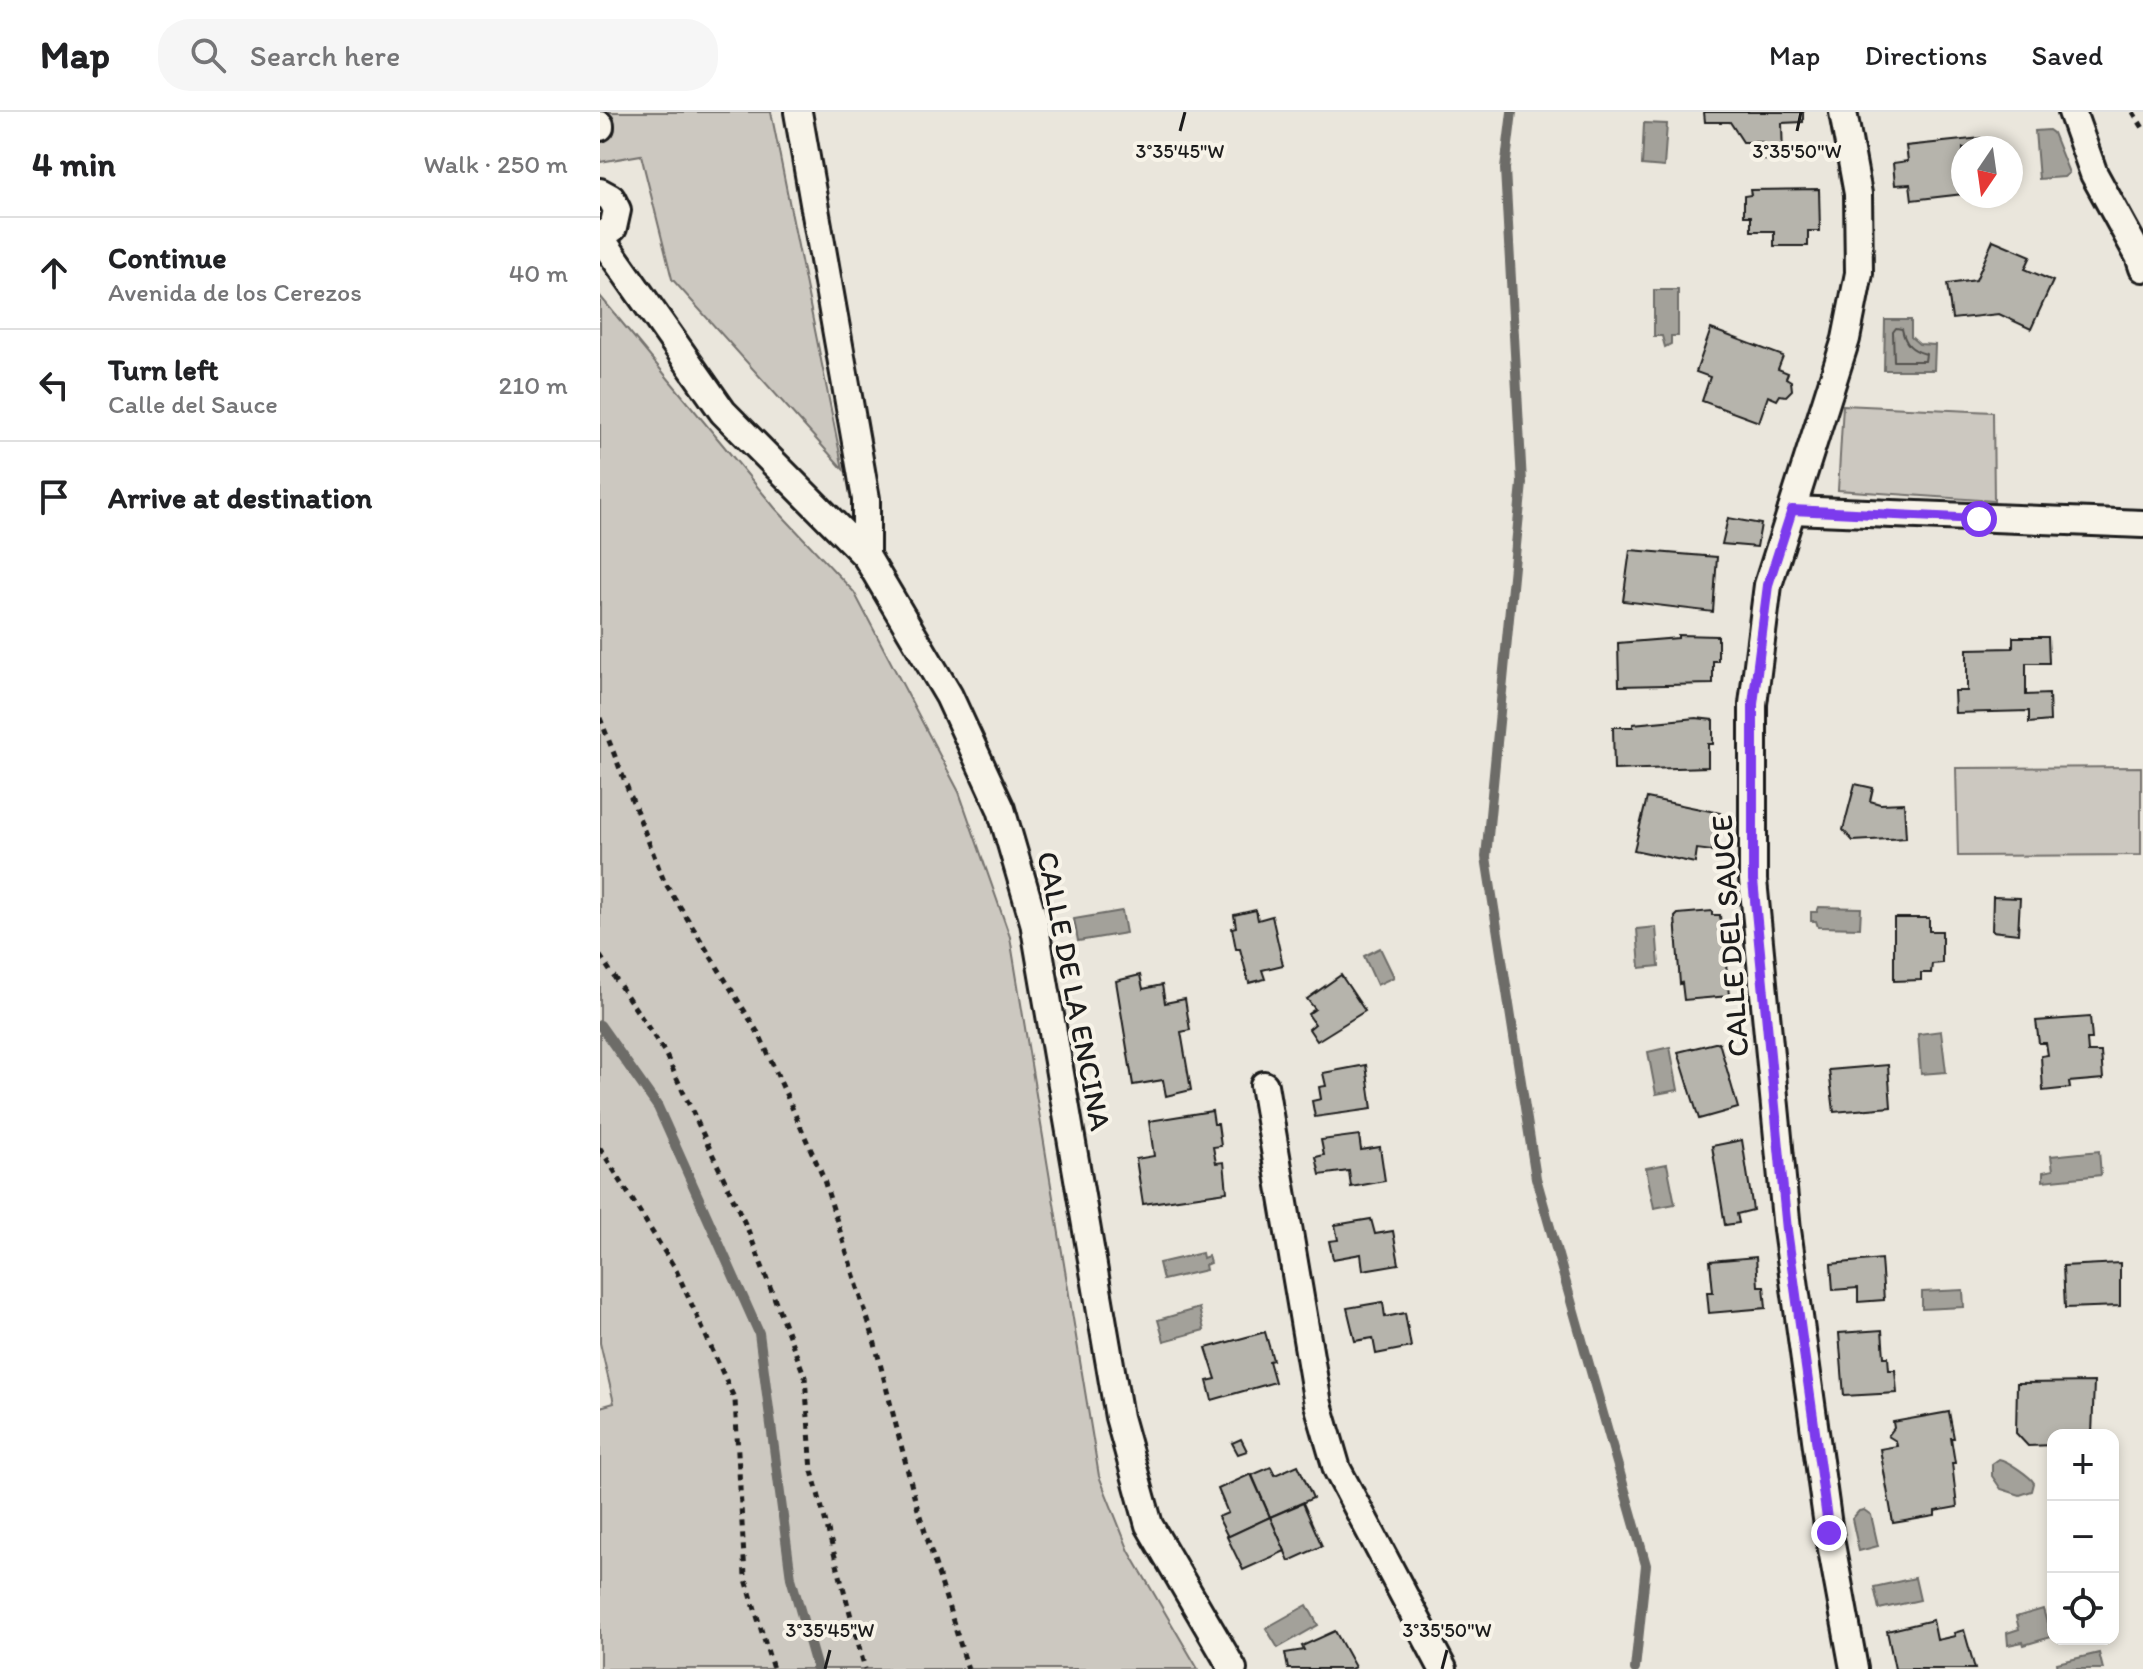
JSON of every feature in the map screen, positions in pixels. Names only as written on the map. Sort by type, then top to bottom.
[{"type":"street","points":[[798,112],[866,499],[866,556]]},
{"type":"street","name":"CALLE DEL SAUCE","points":[[1843,112],[1858,194],[1859,273],[1846,339],[1768,585],[1753,704],[1753,880],[1787,1230],[1829,1533],[1854,1669]]},
{"type":"street","points":[[2072,112],[2094,174],[2143,268]]},
{"type":"street","points":[[600,192],[611,198],[617,210],[613,228],[600,237]]},
{"type":"street","name":"CALLE DE LA ENCINA","points":[[600,237],[723,412],[866,556],[949,696],[1001,809],[1034,922],[1119,1417],[1149,1525],[1233,1669]]},
{"type":"street","points":[[1792,510],[2143,524]]},
{"type":"street","points":[[1264,1085],[1318,1404],[1337,1469],[1443,1669]]},
{"type":"path","points":[[2133,112],[2143,128]]},
{"type":"path","points":[[600,718],[664,881],[760,1036],[823,1177],[873,1336],[916,1503],[968,1669]]},
{"type":"path","points":[[600,956],[664,1051],[748,1230],[805,1377],[812,1471],[865,1669]]},
{"type":"path","points":[[600,1148],[676,1270],[735,1400],[745,1576],[773,1669]]},
{"type":"shaded area","points":[[600,112],[771,112],[843,469],[672,279],[641,155],[600,162]]},
{"type":"shaded area","points":[[600,296],[775,508],[854,592],[959,792],[1010,937],[1099,1476],[1129,1551],[1198,1669],[600,1669],[600,1407],[614,1403],[600,1343]]},
{"type":"shaded area","points":[[1843,405],[1993,412],[1994,501],[1838,490]]},
{"type":"shaded area","points":[[2141,767],[2141,855],[1958,856],[1956,768]]},
{"type":"water","points":[[1644,123],[1667,124],[1664,167],[1642,165]]},
{"type":"water","points":[[2049,130],[2069,173],[2064,177],[2039,179],[2035,131]]},
{"type":"water","points":[[1654,290],[1678,290],[1678,336],[1671,336],[1671,344],[1665,347],[1662,336],[1654,336]]},
{"type":"water","points":[[1885,320],[1911,320],[1911,337],[1919,344],[1935,345],[1934,370],[1884,370]]},
{"type":"water","points":[[1819,907],[1861,908],[1860,928],[1818,927],[1816,921],[1811,921],[1811,912],[1817,912]]},
{"type":"water","points":[[1122,911],[1126,933],[1078,941],[1074,919]]},
{"type":"water","points":[[1656,927],[1659,966],[1640,968],[1637,929]]},
{"type":"water","points":[[1380,948],[1394,977],[1377,985],[1364,956]]},
{"type":"water","points":[[1941,1031],[1946,1072],[1921,1074],[1918,1034]]},
{"type":"water","points":[[1670,1047],[1678,1090],[1656,1094],[1648,1052]]},
{"type":"water","points":[[2099,1151],[2101,1175],[2043,1181],[2043,1172],[2053,1170],[2051,1156]]},
{"type":"water","points":[[1667,1164],[1675,1204],[1654,1208],[1646,1168]]},
{"type":"water","points":[[1202,1253],[1203,1258],[1208,1256],[1210,1263],[1205,1265],[1206,1270],[1163,1280],[1159,1263]]},
{"type":"water","points":[[1963,1290],[1964,1307],[1922,1309],[1922,1292]]},
{"type":"water","points":[[1199,1308],[1204,1330],[1164,1341],[1158,1320]]},
{"type":"water","points":[[1999,1459],[2013,1465],[2032,1480],[2032,1491],[2020,1495],[2001,1489],[1992,1476],[1992,1464]]},
{"type":"water","points":[[1864,1510],[1871,1515],[1878,1546],[1859,1551],[1852,1519]]},
{"type":"water","points":[[1915,1578],[1920,1600],[1879,1609],[1874,1587]]},
{"type":"water","points":[[1307,1605],[1318,1625],[1278,1648],[1266,1628]]},
{"type":"water","points":[[2043,1609],[2047,1638],[2024,1645],[2023,1642],[2008,1645],[2007,1633],[2019,1629],[2016,1617]]},
{"type":"water","points":[[2099,1653],[2103,1669],[2058,1669],[2057,1663]]},
{"type":"building","points":[[1704,112],[1803,112],[1803,122],[1782,123],[1783,161],[1763,160],[1762,142],[1743,142],[1730,122],[1705,122]]},
{"type":"building","points":[[1951,141],[1951,195],[1912,200],[1910,184],[1895,185],[1893,163],[1908,161],[1906,146]]},
{"type":"building","points":[[1819,189],[1820,231],[1808,231],[1808,246],[1774,246],[1774,231],[1751,231],[1751,216],[1744,216],[1744,196],[1751,195],[1750,190]]},
{"type":"building","points":[[1993,240],[2031,256],[2025,269],[2053,281],[2031,329],[1999,314],[1952,319],[1947,284],[1976,280]]},
{"type":"building","points":[[1711,329],[1783,356],[1778,369],[1788,373],[1786,378],[1791,381],[1792,390],[1786,396],[1780,395],[1777,400],[1768,396],[1759,422],[1702,401],[1710,377],[1696,372]]},
{"type":"building","points":[[1728,518],[1761,524],[1757,547],[1722,544]]},
{"type":"building","points":[[1630,550],[1717,557],[1713,612],[1623,601]]},
{"type":"building","points":[[1678,635],[1718,636],[1718,661],[1713,661],[1713,684],[1619,686],[1618,643],[1678,638]]},
{"type":"building","points":[[2013,637],[2048,637],[2049,663],[2026,663],[2026,695],[2049,694],[2050,721],[2029,723],[2029,711],[1955,713],[1954,691],[1967,691],[1967,649],[2013,648]]},
{"type":"building","points":[[1696,718],[1713,720],[1713,744],[1708,744],[1708,767],[1614,770],[1613,727]]},
{"type":"building","points":[[1855,784],[1873,788],[1870,801],[1880,804],[1904,803],[1906,838],[1853,841],[1843,830]]},
{"type":"building","points":[[1647,798],[1720,813],[1712,851],[1697,849],[1695,863],[1634,850]]},
{"type":"building","points":[[1993,897],[2020,898],[2018,934],[1992,931]]},
{"type":"building","points":[[1256,910],[1258,920],[1272,916],[1283,965],[1262,970],[1265,979],[1249,983],[1232,928],[1236,927],[1234,915]]},
{"type":"building","points":[[1712,911],[1712,915],[1720,915],[1723,929],[1729,996],[1684,1000],[1675,917],[1678,914]]},
{"type":"building","points":[[1894,918],[1929,918],[1929,931],[1942,931],[1942,963],[1932,964],[1931,973],[1921,973],[1921,980],[1894,981]]},
{"type":"building","points":[[1140,975],[1143,989],[1162,985],[1165,1003],[1185,999],[1190,1030],[1181,1032],[1191,1090],[1166,1096],[1163,1080],[1133,1085],[1116,981]]},
{"type":"building","points":[[1341,975],[1365,1011],[1317,1041],[1309,1029],[1315,1024],[1308,1014],[1315,1009],[1307,999]]},
{"type":"building","points":[[2090,1017],[2092,1039],[2087,1039],[2088,1052],[2101,1052],[2103,1079],[2069,1082],[2070,1088],[2043,1091],[2041,1056],[2048,1055],[2046,1043],[2039,1043],[2036,1021]]},
{"type":"building","points":[[1719,1042],[1738,1108],[1699,1119],[1678,1052]]},
{"type":"building","points":[[1366,1065],[1372,1109],[1315,1117],[1312,1101],[1321,1099],[1319,1087],[1326,1086],[1323,1073]]},
{"type":"building","points":[[1888,1065],[1891,1107],[1834,1112],[1829,1070]]},
{"type":"building","points":[[1212,1111],[1214,1124],[1218,1124],[1221,1146],[1213,1147],[1216,1163],[1224,1162],[1227,1192],[1143,1204],[1136,1159],[1154,1156],[1149,1121]]},
{"type":"building","points":[[1359,1135],[1361,1150],[1380,1147],[1385,1181],[1351,1187],[1349,1171],[1320,1175],[1316,1157],[1324,1155],[1321,1140]]},
{"type":"building","points":[[1742,1140],[1753,1210],[1737,1214],[1739,1223],[1725,1225],[1712,1146]]},
{"type":"building","points":[[1371,1219],[1375,1234],[1393,1231],[1399,1264],[1363,1270],[1361,1254],[1333,1259],[1329,1241],[1338,1240],[1335,1225]]},
{"type":"building","points":[[1756,1257],[1758,1286],[1764,1286],[1766,1308],[1709,1313],[1707,1292],[1713,1292],[1710,1261]]},
{"type":"building","points":[[1881,1259],[1884,1300],[1858,1302],[1858,1288],[1833,1290],[1831,1264]]},
{"type":"building","points":[[2120,1263],[2120,1306],[2065,1308],[2063,1266]]},
{"type":"building","points":[[1383,1302],[1385,1317],[1405,1313],[1411,1347],[1376,1354],[1373,1338],[1355,1341],[1347,1308]]},
{"type":"building","points":[[1882,1330],[1884,1357],[1888,1357],[1889,1370],[1895,1370],[1897,1393],[1844,1396],[1839,1333]]},
{"type":"building","points":[[1265,1332],[1275,1382],[1212,1400],[1207,1381],[1216,1379],[1206,1348]]},
{"type":"building","points":[[2094,1382],[2092,1429],[2047,1429],[2047,1445],[2028,1446],[2016,1433],[2017,1383]]},
{"type":"building","points":[[1949,1412],[1954,1438],[1951,1438],[1955,1463],[1952,1463],[1957,1507],[1935,1511],[1935,1516],[1893,1523],[1880,1449],[1897,1446],[1896,1441],[1888,1436],[1894,1428],[1893,1422]]},
{"type":"building","points":[[1241,1439],[1247,1451],[1238,1454],[1232,1443]]},
{"type":"building","points":[[1298,1465],[1313,1498],[1270,1517],[1252,1475],[1271,1467],[1275,1475]]},
{"type":"building","points":[[1251,1474],[1270,1517],[1228,1537],[1218,1517],[1228,1513],[1218,1489]]},
{"type":"building","points":[[1303,1503],[1322,1546],[1289,1561],[1270,1517]]},
{"type":"building","points":[[1270,1517],[1285,1551],[1243,1570],[1227,1537]]},
{"type":"building","points":[[1933,1620],[1937,1640],[1955,1636],[1954,1633],[1964,1630],[1975,1669],[1895,1669],[1887,1631]]},
{"type":"building","points":[[1335,1631],[1355,1667],[1288,1669],[1285,1653],[1304,1650],[1302,1646]]},
{"type":"waterway","points":[[1512,112],[1505,169],[1522,483],[1486,857],[1536,1178],[1646,1565],[1635,1669]]},
{"type":"waterway","points":[[600,1025],[658,1107],[759,1333],[791,1578],[817,1669]]},
{"type":"route","points":[[1829,1533],[1787,1230],[1753,880],[1753,704],[1768,585],[1792,510],[1979,519]]}]
